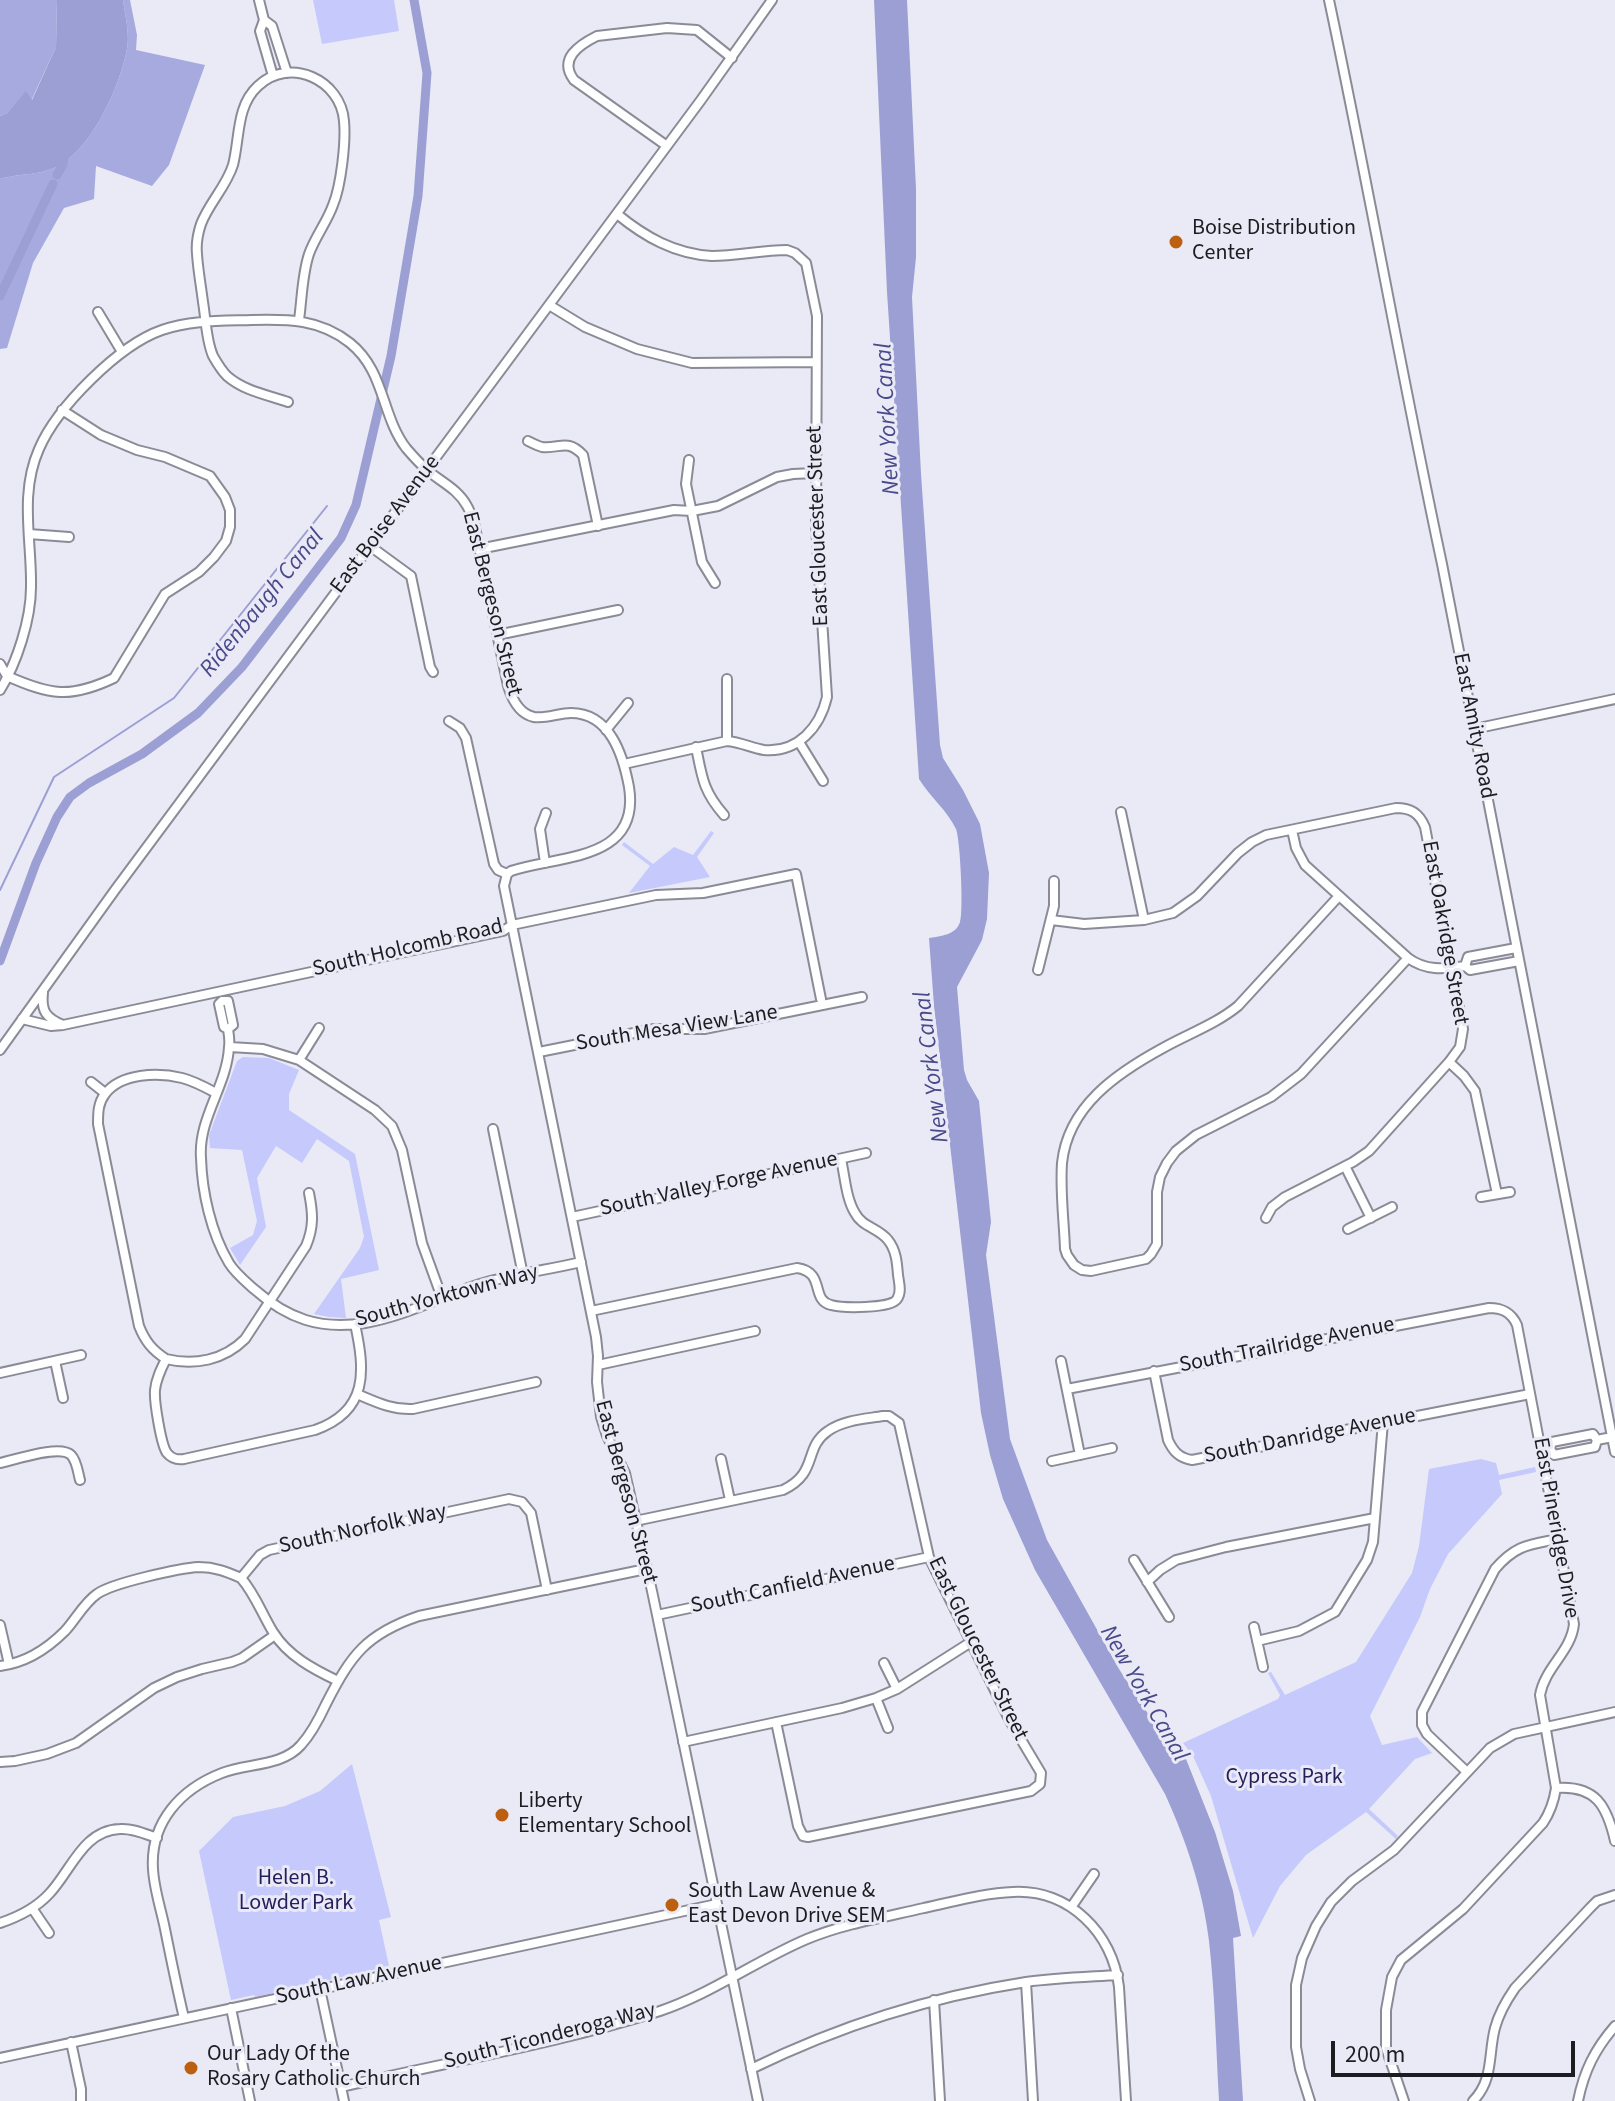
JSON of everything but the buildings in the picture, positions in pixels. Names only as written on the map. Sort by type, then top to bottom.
[{"type":"street","points":[[259,0],[264,20],[260,31],[273,76]]},
{"type":"street","name":"East Boise Avenue","points":[[0,1050],[772,0]]},
{"type":"street","name":"East Amity Road","points":[[1329,0],[1615,1452]]},
{"type":"street","points":[[264,20],[272,26],[287,73]]},
{"type":"street","points":[[667,146],[574,80],[568,65],[572,54],[597,36],[667,28],[697,30],[732,58]]},
{"type":"street","points":[[0,690],[29,613],[31,585],[27,497],[35,460],[46,434],[62,410],[122,352],[163,330],[206,322],[299,320],[309,254],[337,194],[345,125],[339,100],[330,88],[317,78],[296,72],[273,76],[259,84],[247,98],[232,167],[201,224],[197,239],[197,255],[206,322],[212,354],[225,374],[248,388],[288,402]]},
{"type":"street","name":"East Gloucester Street","points":[[617,214],[647,237],[690,253],[713,256],[787,250],[802,258],[808,269],[816,303],[816,526],[827,697],[823,714],[799,742]]},
{"type":"street","points":[[549,305],[585,327],[637,349],[692,363],[816,362]]},
{"type":"street","points":[[98,312],[122,352]]},
{"type":"street","name":"East Bergeson Street","points":[[299,320],[334,332],[361,354],[378,379],[391,419],[404,444],[467,506],[474,523],[508,686],[517,706],[534,717],[580,714],[594,719],[606,730]]},
{"type":"street","points":[[4,676],[57,693],[100,685],[114,678],[165,594],[199,572],[214,557],[226,541],[230,527],[230,510],[225,497],[210,476],[101,435],[62,410]]},
{"type":"street","points":[[528,441],[540,447],[569,445],[579,450],[583,455],[598,526]]},
{"type":"street","points":[[689,460],[686,484],[702,562],[715,583]]},
{"type":"street","points":[[479,549],[674,510],[692,511],[718,506],[777,477],[815,473]]},
{"type":"street","points":[[29,534],[69,537]]},
{"type":"street","points":[[370,546],[411,576],[433,672]]},
{"type":"street","points":[[497,635],[618,610]]},
{"type":"street","points":[[0,664],[4,676]]},
{"type":"street","points":[[727,679],[727,741]]},
{"type":"street","points":[[1474,729],[1615,699]]},
{"type":"street","points":[[449,721],[460,728],[466,738],[494,864],[507,874],[517,869],[590,854],[619,834],[626,821],[629,792],[618,745],[606,730],[628,703]]},
{"type":"street","points":[[624,764],[727,741],[764,750],[799,742],[823,781]]},
{"type":"street","points":[[696,747],[705,790],[724,815]]},
{"type":"street","name":"East Oakridge Street","points":[[1292,830],[1396,808],[1406,808],[1421,819],[1463,1029],[1460,1047],[1449,1062]]},
{"type":"street","points":[[1121,812],[1144,920]]},
{"type":"street","points":[[545,863],[540,829],[546,813]]},
{"type":"street","points":[[1051,920],[1084,924],[1161,917],[1185,906],[1252,842],[1266,835],[1292,830],[1296,848],[1305,865],[1408,958],[1434,969],[1465,966],[1470,970],[1519,961]]},
{"type":"street","name":"East Bergeson Street","points":[[507,874],[504,886],[596,1337],[601,1417],[625,1473],[758,2101]]},
{"type":"street","name":"South Holcomb Road","points":[[22,1019],[51,1026],[63,1025],[222,996],[503,931],[512,925],[656,895],[703,893],[796,874],[821,999]]},
{"type":"street","points":[[1038,970],[1054,906],[1054,881]]},
{"type":"street","points":[[1339,896],[1238,1006],[1224,1017],[1163,1047],[1112,1081],[1095,1094],[1080,1113],[1066,1144],[1062,1167],[1065,1249],[1074,1265],[1091,1271],[1146,1259],[1157,1244],[1156,1202],[1160,1177],[1176,1151],[1196,1135],[1271,1097],[1294,1080],[1316,1060],[1408,958]]},
{"type":"street","points":[[1465,966],[1468,957],[1516,948]]},
{"type":"street","points":[[44,989],[42,1005],[46,1014],[63,1025]]},
{"type":"street","points":[[222,996],[228,1001],[233,1025],[228,1029],[230,1047],[263,1049],[299,1060],[375,1110],[392,1126],[402,1150],[422,1243],[442,1298]]},
{"type":"street","name":"South Mesa View Lane","points":[[539,1052],[654,1029],[704,1029],[862,997]]},
{"type":"street","points":[[299,1060],[319,1028]]},
{"type":"street","name":"South Yorktown Way","points":[[230,1047],[224,1072],[204,1123],[201,1143],[203,1178],[211,1218],[217,1237],[238,1275],[289,1315],[317,1323],[370,1322],[481,1284],[581,1262]]},
{"type":"street","points":[[1266,1218],[1272,1207],[1285,1197],[1369,1151],[1449,1062],[1475,1091],[1497,1194]]},
{"type":"street","points":[[216,1093],[183,1078],[162,1074],[141,1076],[119,1083],[105,1093],[98,1108],[98,1124],[139,1326],[146,1342],[156,1353],[178,1362],[193,1362],[219,1357],[234,1350],[245,1339],[306,1246],[312,1230],[313,1212],[309,1193]]},
{"type":"street","points":[[91,1082],[105,1093]]},
{"type":"street","points":[[493,1129],[523,1275]]},
{"type":"street","name":"South Valley Forge Avenue","points":[[572,1217],[866,1153]]},
{"type":"street","points":[[591,1311],[797,1268],[807,1270],[815,1278],[820,1297],[825,1303],[833,1306],[892,1304],[900,1290],[896,1256],[886,1237],[856,1216],[841,1159]]},
{"type":"street","points":[[1345,1166],[1371,1218]]},
{"type":"street","points":[[1481,1197],[1510,1192]]},
{"type":"street","points":[[1348,1229],[1392,1207]]},
{"type":"street","name":"South Trailridge Avenue","points":[[1067,1389],[1489,1308],[1507,1312]]},
{"type":"street","name":"East Pineridge Drive","points":[[1507,1312],[1517,1325],[1545,1450],[1574,1624],[1570,1643],[1548,1672],[1540,1695],[1556,1788]]},
{"type":"street","points":[[166,1359],[155,1389],[156,1406],[164,1447],[173,1458],[184,1459],[325,1427],[335,1421],[357,1394],[362,1375],[355,1324]]},
{"type":"street","points":[[598,1365],[755,1331]]},
{"type":"street","points":[[0,1373],[81,1355]]},
{"type":"street","points":[[55,1361],[63,1398]]},
{"type":"street","points":[[1061,1361],[1080,1455]]},
{"type":"street","name":"South Danridge Avenue","points":[[1154,1371],[1168,1440],[1172,1449],[1184,1459],[1192,1460],[1530,1394]]},
{"type":"street","points":[[357,1394],[386,1406],[413,1409],[536,1382]]},
{"type":"street","name":"East Gloucester Street","points":[[730,1500],[794,1485],[811,1461],[818,1440],[832,1428],[883,1416],[894,1418],[902,1429],[929,1557],[1010,1721],[1041,1773],[1040,1784],[1031,1791],[813,1837],[803,1836],[798,1826],[776,1722]]},
{"type":"street","points":[[1257,1641],[1299,1631],[1335,1612],[1371,1552],[1383,1422]]},
{"type":"street","points":[[1545,1450],[1552,1442],[1565,1439],[1593,1434],[1597,1440],[1612,1437]]},
{"type":"street","points":[[1052,1461],[1112,1448]]},
{"type":"street","points":[[0,1463],[64,1451],[72,1455],[80,1480]]},
{"type":"street","points":[[635,1521],[730,1500],[721,1459]]},
{"type":"street","name":"South Norfolk Way","points":[[241,1578],[260,1555],[269,1550],[509,1499],[522,1502],[531,1513],[547,1590]]},
{"type":"street","points":[[1147,1582],[1176,1560],[1375,1518]]},
{"type":"street","points":[[1467,1772],[1427,1734],[1422,1725],[1422,1712],[1495,1569],[1523,1546],[1558,1539]]},
{"type":"street","name":"South Canfield Avenue","points":[[657,1615],[929,1557]]},
{"type":"street","points":[[1134,1560],[1169,1617]]},
{"type":"street","points":[[0,1625],[5,1665],[42,1651],[65,1631],[97,1594],[120,1583],[198,1567],[220,1569],[241,1578],[252,1590],[275,1635],[293,1655],[311,1669],[338,1681]]},
{"type":"street","points":[[184,2018],[153,1868],[157,1838],[166,1815],[181,1797],[200,1782],[226,1771],[275,1760],[298,1749],[313,1730],[355,1654],[395,1624],[419,1616],[646,1569]]},
{"type":"street","points":[[1254,1627],[1263,1667]]},
{"type":"street","points":[[0,1762],[47,1754],[76,1743],[154,1688],[177,1677],[242,1658],[275,1635]]},
{"type":"street","points":[[683,1742],[876,1698],[897,1689],[971,1642]]},
{"type":"street","points":[[884,1663],[897,1689]]},
{"type":"street","points":[[876,1698],[888,1728]]},
{"type":"street","points":[[1310,2101],[1300,2069],[1295,2015],[1296,1985],[1302,1958],[1331,1902],[1352,1881],[1394,1850],[1490,1748],[1514,1734],[1615,1712]]},
{"type":"street","points":[[1404,2101],[1386,2048],[1387,1993],[1401,1960],[1463,1909],[1543,1823],[1550,1813],[1556,1788],[1577,1788],[1602,1804],[1610,1817],[1615,1841]]},
{"type":"street","points":[[0,1923],[15,1918],[47,1897],[83,1848],[100,1833],[134,1830],[157,1838]]},
{"type":"street","points":[[1072,1906],[1094,1874]]},
{"type":"street","name":"South Ticonderoga Way","points":[[341,2087],[617,2024],[678,2005],[811,1938],[876,1918],[1017,1891],[1041,1895],[1072,1906],[1089,1920],[1108,1947],[1118,1975],[1126,2101]]},
{"type":"street","points":[[1473,2101],[1488,2079],[1495,2027],[1515,1988],[1597,1901],[1615,1895]]},
{"type":"street","name":"South Law Avenue","points":[[0,2058],[717,1904]]},
{"type":"street","points":[[32,1908],[49,1933]]},
{"type":"street","points":[[751,2069],[826,2035],[934,2000],[1026,1982],[1118,1975]]},
{"type":"street","points":[[1026,1982],[1033,2101]]},
{"type":"street","points":[[320,1989],[344,2101]]},
{"type":"street","points":[[934,2000],[940,2101]]},
{"type":"street","points":[[231,2008],[250,2101]]},
{"type":"street","points":[[1578,2101],[1589,2064],[1615,2026]]},
{"type":"street","points":[[71,2042],[81,2101]]},
{"type":"green space","points":[[313,0],[394,0],[399,31],[322,44]]},
{"type":"green space","points":[[711,831],[714,833],[697,857],[710,877],[629,893],[650,866],[622,845],[624,842],[653,864],[674,847],[693,855]]},
{"type":"green space","points":[[243,1057],[269,1058],[299,1070],[289,1094],[289,1110],[355,1154],[379,1270],[341,1279],[346,1318],[314,1314],[360,1248],[364,1237],[349,1161],[317,1139],[302,1163],[276,1146],[257,1178],[266,1227],[240,1265],[230,1248],[253,1235],[257,1221],[242,1150],[210,1148],[209,1135],[237,1061]]},
{"type":"green space","name":"Cypress Park","points":[[1481,1459],[1496,1463],[1499,1475],[1535,1467],[1536,1472],[1499,1480],[1502,1494],[1448,1554],[1370,1716],[1382,1745],[1417,1737],[1432,1753],[1415,1759],[1369,1809],[1398,1836],[1396,1839],[1366,1812],[1306,1855],[1280,1886],[1253,1938],[1211,1796],[1193,1756],[1183,1743],[1278,1699],[1280,1695],[1268,1673],[1271,1672],[1285,1695],[1356,1662],[1412,1573],[1419,1546],[1429,1469]]},
{"type":"green space","name":"Helen B. Lowder Park","points":[[352,1764],[391,1917],[379,1920],[389,1966],[231,2000],[199,1851],[233,1817],[285,1806],[320,1791]]},
{"type":"shaded area","points":[[0,0],[57,0],[56,47],[31,101],[26,92],[7,113],[0,116]]},
{"type":"shaded area","points":[[57,0],[123,0],[128,37],[118,80],[94,130],[72,156],[45,171],[0,179],[0,116],[7,113],[26,91],[32,100],[56,47]]},
{"type":"shaded area","points":[[123,0],[130,0],[137,35],[136,50],[205,65],[169,165],[152,186],[96,166],[94,199],[64,208],[33,263],[7,348],[0,349],[0,179],[45,171],[60,165],[94,130],[118,80],[127,49],[128,31]]},
{"type":"shaded area","points":[[874,0],[907,0],[916,189],[916,257],[912,297],[940,745],[943,758],[980,824],[989,873],[987,919],[982,940],[957,987],[964,1070],[979,1101],[991,1222],[986,1255],[1010,1439],[1047,1540],[1119,1669],[1165,1740],[1186,1759],[1215,1832],[1233,1891],[1241,1936],[1233,1938],[1243,2101],[1219,2101],[1209,1941],[1198,1884],[1180,1829],[1165,1794],[1035,1570],[1003,1499],[981,1413],[934,1006],[929,938],[952,932],[960,922],[960,859],[956,829],[919,779],[887,292]]},
{"type":"waterway","name":"Ridenbaugh Canal","points":[[0,961],[36,863],[70,797],[142,754],[198,713],[242,667],[341,538],[356,505],[391,356],[418,196],[427,73],[414,0]]},
{"type":"waterway","points":[[57,175],[65,152]]},
{"type":"waterway","points":[[0,296],[53,184]]},
{"type":"waterway","points":[[0,890],[54,777],[174,698],[327,506]]},
{"type":"place","name":"Boise Distribution Center","points":[[1176,242]]},
{"type":"place","name":"Liberty Elementary School","points":[[502,1815]]},
{"type":"place","name":"South Law Avenue & East Devon Drive SEM","points":[[672,1905]]},
{"type":"place","name":"Our Lady Of the Rosary Catholic Church","points":[[191,2068]]},
{"type":"water label","name":"New York Canal","points":[[889,419]]},
{"type":"water label","name":"New York Canal","points":[[933,1067]]},
{"type":"water label","name":"New York Canal","points":[[1143,1694]]}]
